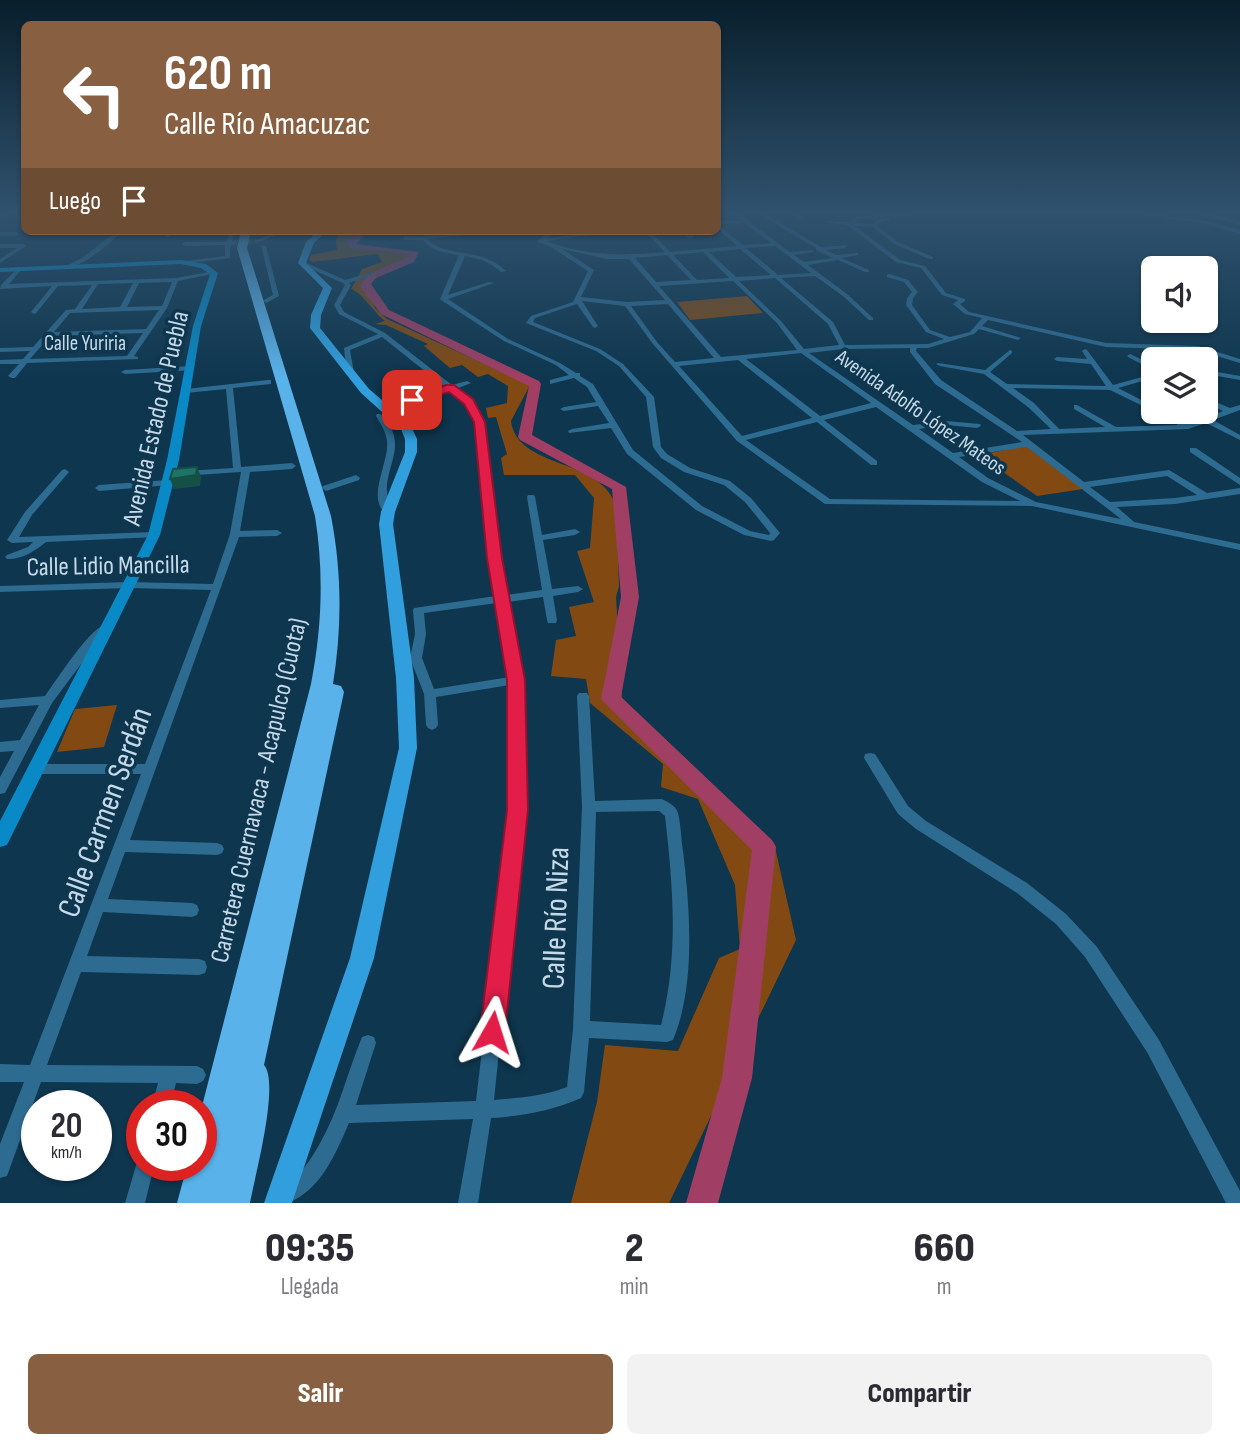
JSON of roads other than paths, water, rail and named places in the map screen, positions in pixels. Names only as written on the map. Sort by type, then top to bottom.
[{"type":"highway","name":"Carretera Cuernavaca - Acapulco (Cuota)","points":[[217,1203],[251,1024],[322,684],[333,610],[330,556],[323,516],[248,267]]},
{"type":"highway","name":"Carretera Cuernavaca - Acapulco (Cuota)","points":[[195,1203],[251,1024],[336,680],[343,639],[345,607],[342,554],[326,488],[256,267]]},
{"type":"highway","points":[[232,1203],[253,1104],[251,1024]]},
{"type":"main road","points":[[279,1199],[365,945],[408,748],[409,714],[409,657],[388,547],[388,512],[411,452],[411,439],[406,427],[365,391],[315,328],[316,315],[328,288],[306,267]]},
{"type":"street","points":[[34,312],[74,267]]},
{"type":"street","points":[[0,270],[67,273],[128,267]]},
{"type":"street","points":[[205,267],[214,273]]},
{"type":"street","points":[[311,267],[348,285],[337,309],[383,334],[468,402],[480,422],[495,558],[516,680],[517,810],[484,1109],[468,1203]]},
{"type":"street","points":[[443,299],[457,267]]},
{"type":"street","points":[[500,267],[503,271]]},
{"type":"street","points":[[443,299],[506,340],[577,375],[590,386],[638,461],[690,502],[747,533],[771,538],[775,533],[769,523],[727,483],[687,470],[664,456],[657,447],[650,397],[621,365],[598,350],[529,323],[533,317],[570,305],[578,299],[591,270],[586,267]]},
{"type":"street","points":[[640,267],[719,359]]},
{"type":"street","points":[[682,267],[696,282]]},
{"type":"street","name":"Avenida Adolfo López Mateos","points":[[723,267],[779,322],[802,351],[985,480],[1033,504],[1131,522],[1240,547]]},
{"type":"street","points":[[765,267],[831,323],[843,347]]},
{"type":"street","points":[[808,267],[871,319]]},
{"type":"street","points":[[857,267],[867,271]]},
{"type":"street","points":[[923,267],[944,294],[963,300],[956,303],[960,309],[986,318],[1106,345],[1141,347]]},
{"type":"street","points":[[2,288],[19,269]]},
{"type":"street","points":[[2,288],[176,279],[214,273]]},
{"type":"street","name":"Avenida Estado de Puebla","points":[[0,839],[154,535],[168,480],[197,326],[214,273]]},
{"type":"street","points":[[345,282],[371,273]]},
{"type":"street","points":[[656,284],[817,274]]},
{"type":"street","points":[[889,276],[912,285],[915,292],[909,298],[908,305],[928,331],[949,339]]},
{"type":"street","points":[[129,358],[164,308],[176,279]]},
{"type":"street","points":[[122,310],[137,281]]},
{"type":"street","points":[[443,299],[491,282]]},
{"type":"street","points":[[77,311],[95,284]]},
{"type":"street","points":[[578,299],[627,304],[670,302]]},
{"type":"street","points":[[578,299],[595,326]]},
{"type":"street","points":[[627,304],[655,343],[740,439],[828,502],[1033,504]]},
{"type":"street","points":[[12,376],[68,311],[164,308]]},
{"type":"street","points":[[675,364],[843,347],[928,346],[972,333],[986,318]]},
{"type":"street","points":[[979,327],[1018,338]]},
{"type":"street","points":[[49,334],[148,331]]},
{"type":"street","points":[[350,373],[346,349],[383,334]]},
{"type":"street","points":[[915,346],[912,351],[937,382],[1015,433],[1131,522]]},
{"type":"street","points":[[0,350],[35,349]]},
{"type":"street","points":[[1085,351],[1111,388],[1141,403]]},
{"type":"street","points":[[986,372],[1010,352]]},
{"type":"street","points":[[1218,354],[1238,360]]},
{"type":"street","points":[[1130,356],[1141,362]]},
{"type":"street","name":"Calle Yuriria","points":[[0,362],[136,358],[125,372],[190,368]]},
{"type":"street","points":[[740,358],[874,463]]},
{"type":"street","points":[[954,366],[967,359]]},
{"type":"street","points":[[1057,359],[1093,362]]},
{"type":"street","points":[[940,364],[986,372],[1031,405],[1056,430]]},
{"type":"street","points":[[1218,374],[1240,378]]},
{"type":"street","points":[[553,382],[577,375]]},
{"type":"street","points":[[1006,386],[1111,388],[1141,379]]},
{"type":"street","points":[[186,391],[268,382]]},
{"type":"street","points":[[412,400],[467,383]]},
{"type":"street","name":"Calle Carmen Serdán","points":[[0,1169],[122,846],[235,534],[241,470],[229,386]]},
{"type":"street","points":[[564,408],[601,403]]},
{"type":"street","points":[[740,439],[878,404]]},
{"type":"street","points":[[1218,406],[1229,411]]},
{"type":"street","points":[[1077,407],[1114,430]]},
{"type":"street","points":[[1218,416],[1240,407]]},
{"type":"street","points":[[380,416],[393,436],[394,449],[381,490],[381,499],[388,512]]},
{"type":"street","points":[[912,428],[946,423],[977,426]]},
{"type":"street","points":[[1182,424],[1188,427]]},
{"type":"street","points":[[1015,433],[1188,427],[1196,424]]},
{"type":"street","points":[[1214,424],[1240,438]]},
{"type":"street","points":[[572,431],[615,425]]},
{"type":"street","points":[[952,456],[1028,444]]},
{"type":"street","points":[[1193,450],[1240,482]]},
{"type":"street","points":[[99,488],[292,466]]},
{"type":"street","points":[[65,472],[28,514],[12,540],[154,535]]},
{"type":"street","points":[[1083,485],[1170,473],[1205,496]]},
{"type":"street","points":[[326,488],[356,478]]},
{"type":"street","points":[[1109,505],[1240,491]]},
{"type":"street","points":[[531,497],[552,620]]},
{"type":"street","points":[[540,538],[575,532]]},
{"type":"street","points":[[235,534],[277,533]]},
{"type":"street","points":[[10,558],[31,549],[43,539]]},
{"type":"street","name":"Calle Lidio Mancilla","points":[[0,589],[129,585],[217,587]]},
{"type":"street","points":[[432,725],[430,694],[409,657],[421,643],[418,610],[578,589]]},
{"type":"street","points":[[0,789],[48,700],[95,637],[110,624]]},
{"type":"street","points":[[430,694],[516,680]]},
{"type":"street","name":"Calle Río Niza","points":[[345,1114],[484,1109],[564,1100],[575,1092],[581,1029],[589,807],[583,696]]},
{"type":"street","points":[[0,705],[48,700]]},
{"type":"street","points":[[0,747],[22,745]]},
{"type":"street","points":[[870,758],[903,810],[921,825],[1022,888],[1061,919],[1091,952],[1167,1070],[1236,1203]]},
{"type":"street","points":[[35,769],[150,769]]},
{"type":"street","points":[[581,1029],[667,1034],[683,957],[682,897],[671,813],[667,807],[589,807]]},
{"type":"street","points":[[122,846],[217,849]]},
{"type":"street","points":[[100,905],[192,910]]},
{"type":"street","points":[[78,964],[199,967]]},
{"type":"street","points":[[279,1199],[308,1179],[345,1114],[368,1043]]},
{"type":"street","points":[[0,1073],[197,1075]]},
{"type":"street","points":[[165,1090],[169,1075]]},
{"type":"street","points":[[135,1203],[141,1181]]},
{"type":"waterway","points":[[394,267],[373,276],[365,286],[385,312],[535,384],[525,437],[619,487],[630,597],[611,699],[764,847],[737,1078],[702,1203]]}]
